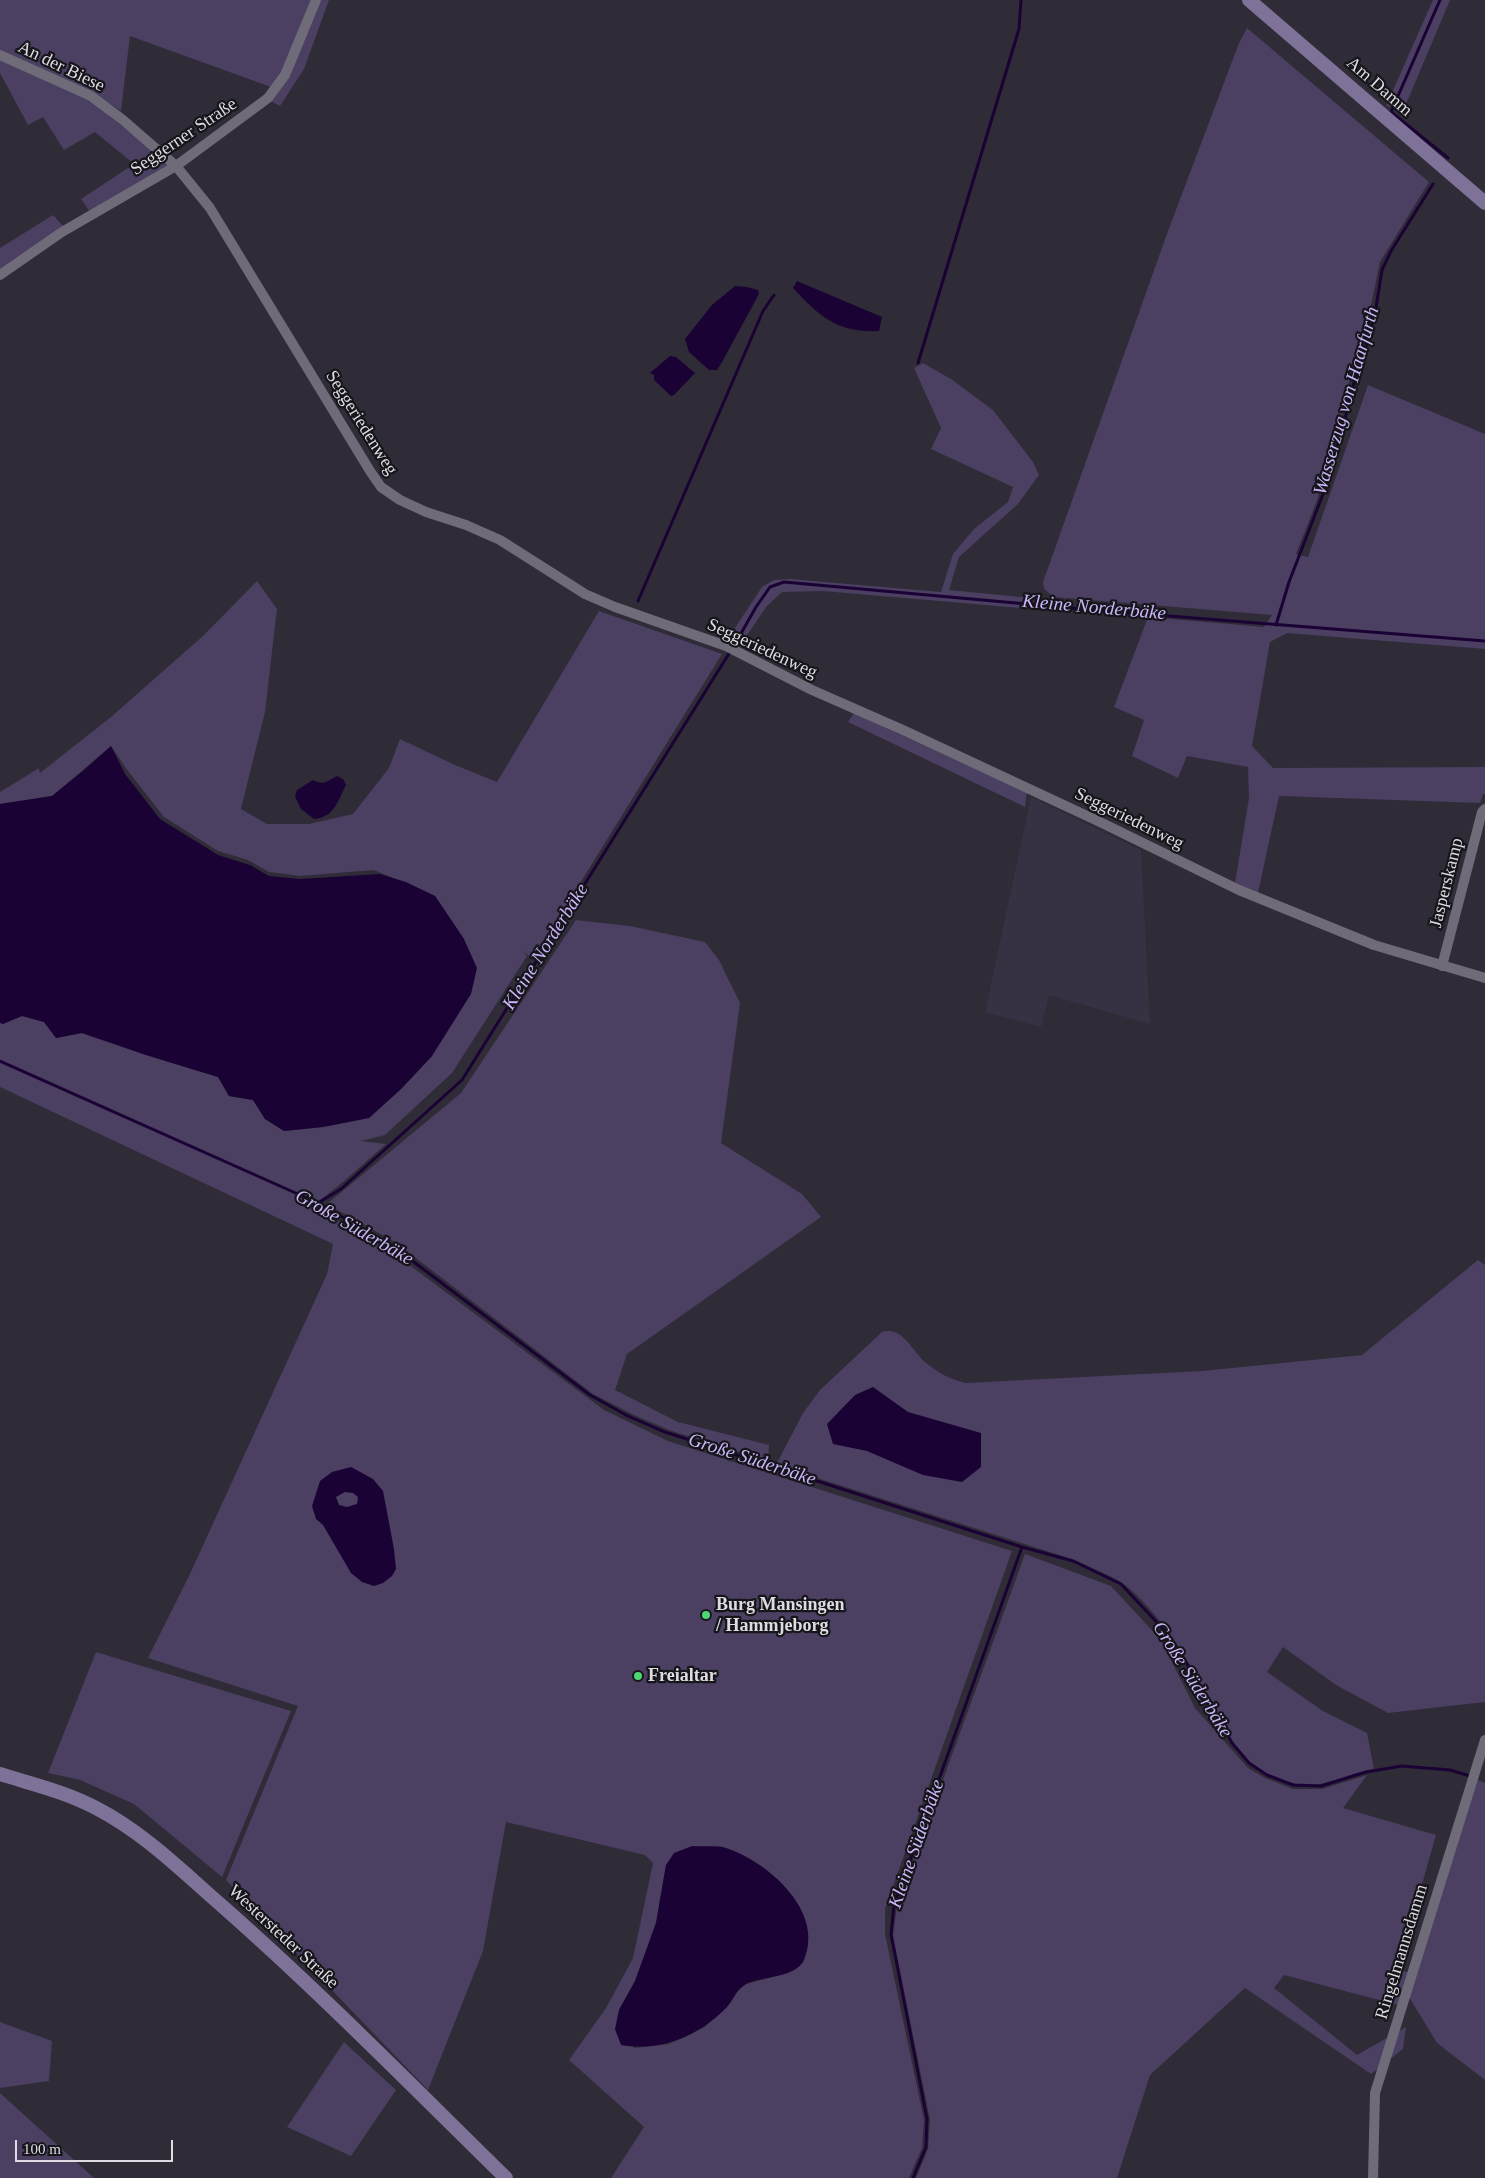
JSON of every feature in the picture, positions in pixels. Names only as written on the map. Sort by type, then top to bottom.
[{"type":"main road","name":"Am Damm","points":[[1249,0],[1485,203]]},
{"type":"main road","name":"Westersteder Straße","points":[[0,1774],[72,1797],[97,1808],[151,1844],[246,1927],[324,2000],[506,2178]]},
{"type":"street","name":"Seggerner Straße","points":[[0,275],[62,232],[176,166],[268,98],[285,75],[316,0]]},
{"type":"street","name":"An der Biese","points":[[0,55],[91,96],[123,120],[176,166]]},
{"type":"street","name":"Seggeriedenweg","points":[[176,166],[210,208],[381,487],[400,500],[500,540],[585,594],[726,646],[812,690],[903,730],[1239,890],[1374,945],[1485,978]]},
{"type":"street","name":"Jasperskamp","points":[[1442,966],[1482,812],[1485,809]]},
{"type":"street","name":"Ringelmannsdamm","points":[[1373,2178],[1375,2093],[1485,1740]]},
{"type":"shaded area","points":[[0,0],[329,0],[304,69],[280,106],[262,97],[271,87],[130,36],[121,111],[89,91],[91,101],[170,165],[90,212],[81,199],[134,164],[95,132],[64,150],[43,117],[28,125],[0,73]]},
{"type":"shaded area","points":[[1433,0],[1450,0],[1404,109],[1386,106]]},
{"type":"shaded area","points":[[1247,28],[1429,182],[1380,262],[1361,354],[1350,377],[1340,426],[1316,503],[1296,554],[1308,557],[1368,385],[1485,434],[1485,649],[1287,633],[1270,642],[1252,746],[1273,768],[1485,767],[1485,794],[1483,794],[1480,803],[1279,796],[1258,893],[1235,883],[1249,798],[1248,767],[1187,756],[1178,778],[1132,756],[1144,720],[1114,707],[1148,617],[1264,627],[1272,615],[1054,597],[1044,589],[1043,582],[1168,231],[1239,43]]},
{"type":"shaded area","points":[[53,215],[63,226],[0,271],[0,248]]},
{"type":"shaded area","points":[[797,281],[882,317],[879,331],[865,331],[841,326],[821,315],[793,288]]},
{"type":"shaded area","points":[[735,286],[758,290],[759,294],[717,370],[709,370],[689,352],[685,339],[712,305]]},
{"type":"shaded area","points":[[670,356],[676,357],[695,373],[671,396],[654,380],[654,375],[650,373]]},
{"type":"shaded area","points":[[923,363],[951,379],[993,410],[1033,462],[1039,475],[1018,504],[959,557],[949,590],[1031,598],[1032,609],[823,591],[782,592],[767,606],[739,647],[727,640],[762,587],[774,580],[790,579],[941,592],[953,554],[974,529],[1008,502],[1013,487],[931,449],[941,428],[914,368]]},
{"type":"shaded area","points":[[257,581],[277,609],[265,712],[241,809],[267,824],[309,824],[353,814],[389,768],[400,739],[497,782],[599,611],[722,654],[533,959],[522,951],[527,956],[452,1073],[385,1135],[361,1141],[386,1144],[313,1206],[392,1252],[604,1410],[668,1441],[1012,1551],[885,1909],[885,1934],[924,2120],[922,2148],[909,2178],[611,2178],[644,2127],[569,2060],[606,2008],[633,1958],[653,1863],[645,1855],[506,1822],[483,1951],[428,2090],[226,1880],[298,1706],[148,1658],[189,1576],[327,1274],[333,1244],[0,1087],[0,1023],[22,1016],[44,1022],[56,1038],[82,1033],[218,1077],[229,1096],[253,1100],[265,1119],[284,1131],[323,1127],[369,1118],[401,1089],[432,1056],[464,939],[435,896],[374,870],[300,876],[269,872],[248,860],[218,851],[164,817],[111,746],[52,796],[0,804],[0,792],[39,768],[40,773],[111,717],[204,635]],"holes":[[[666,1865],[788,1973],[746,1984],[736,1992],[705,2027],[669,2044],[634,2048],[619,2010],[635,1981],[656,1923]]]},
{"type":"shaded area","points":[[854,713],[1027,793],[1025,807],[848,722]]},
{"type":"shaded area","points":[[111,746],[125,774],[160,819],[218,855],[250,865],[269,876],[300,879],[380,874],[406,882],[435,896],[464,939],[477,968],[471,994],[432,1056],[401,1089],[369,1118],[323,1127],[284,1131],[265,1119],[253,1100],[229,1096],[218,1077],[82,1033],[56,1038],[44,1022],[22,1016],[3,1024],[0,1023],[0,804],[52,796]]},
{"type":"shaded area","points":[[337,776],[343,779],[346,785],[331,812],[321,818],[314,819],[301,809],[295,797],[297,790],[313,780],[323,783]]},
{"type":"shaded area","points":[[1031,797],[1141,850],[1150,1024],[1049,995],[1041,1027],[985,1012]]},
{"type":"shaded area","points":[[576,920],[630,926],[705,942],[719,960],[740,1003],[721,1143],[802,1194],[821,1217],[627,1354],[615,1390],[678,1422],[769,1445],[768,1461],[669,1430],[593,1394],[395,1242],[327,1204],[461,1093]]},
{"type":"shaded area","points":[[1478,1260],[1485,1265],[1485,1702],[1388,1713],[1336,1685],[1283,1647],[1267,1672],[1323,1711],[1367,1733],[1374,1769],[1324,1783],[1304,1785],[1282,1780],[1258,1769],[1237,1747],[1226,1731],[1188,1662],[1167,1630],[1138,1597],[1119,1581],[1075,1560],[776,1465],[803,1413],[820,1390],[882,1332],[889,1331],[901,1335],[933,1369],[965,1383],[1202,1371],[1362,1355]]},
{"type":"shaded area","points":[[873,1387],[908,1412],[981,1433],[981,1467],[962,1482],[923,1475],[867,1451],[833,1444],[827,1424],[855,1395]]},
{"type":"shaded area","points":[[351,1467],[373,1479],[383,1491],[396,1569],[392,1576],[383,1583],[374,1586],[362,1582],[351,1573],[323,1525],[316,1519],[312,1506],[320,1481],[332,1472]],"holes":[[[345,1492],[353,1493],[358,1497],[357,1504],[347,1507],[339,1505],[336,1497]]]},
{"type":"shaded area","points":[[1025,1554],[1111,1586],[1161,1640],[1195,1708],[1248,1768],[1265,1778],[1293,1789],[1322,1789],[1367,1775],[1343,1808],[1436,1835],[1398,1969],[1409,1973],[1398,2005],[1284,1975],[1274,1988],[1357,2055],[1406,2027],[1403,2049],[1371,2074],[1245,1988],[1150,2075],[1117,2178],[916,2178],[928,2149],[930,2120],[893,1936],[897,1906]]},
{"type":"shaded area","points":[[96,1652],[291,1711],[222,1877],[134,1804],[80,1780],[48,1773]]},
{"type":"shaded area","points":[[1473,1778],[1485,1783],[1485,2080],[1437,2043],[1409,1997]]},
{"type":"shaded area","points":[[692,1846],[722,1847],[742,1855],[775,1877],[789,1891],[800,1907],[807,1924],[808,1942],[804,1960],[794,1970],[746,1984],[737,1992],[727,2007],[692,2034],[665,2044],[636,2047],[621,2045],[615,2029],[619,2010],[635,1981],[656,1923],[666,1865],[674,1853]]},
{"type":"shaded area","points":[[0,2022],[52,2041],[49,2081],[0,2088]]},
{"type":"shaded area","points":[[344,2042],[396,2090],[351,2156],[287,2127]]},
{"type":"shaded area","points":[[0,2093],[94,2178],[0,2178]]},
{"type":"waterway","points":[[918,363],[1019,29],[1021,0]]},
{"type":"waterway","name":"Wasserzug von Haarfurth","points":[[1440,0],[1391,112],[1448,158]]},
{"type":"waterway","name":"Wasserzug von Haarfurth","points":[[1276,625],[1289,582],[1323,494],[1375,314],[1382,270],[1391,251],[1433,184]]},
{"type":"waterway","points":[[638,601],[763,311],[774,295]]},
{"type":"waterway","name":"Kleine Norderbäke","points":[[735,644],[770,587],[784,582],[1093,610],[1485,641]]},
{"type":"waterway","name":"Kleine Norderbäke","points":[[318,1203],[341,1189],[462,1080],[730,652]]},
{"type":"waterway","name":"Große Süderbäke","points":[[0,1061],[318,1203],[394,1247],[590,1395],[626,1415],[665,1432],[1022,1547],[1073,1561],[1121,1584],[1165,1631],[1190,1668],[1232,1743],[1249,1763],[1267,1775],[1293,1785],[1321,1786],[1366,1772],[1402,1766],[1450,1770],[1470,1776]]},
{"type":"waterway","name":"Kleine Süderbäke","points":[[913,2178],[926,2147],[927,2119],[891,1934],[894,1905],[1022,1547]]},
{"type":"place","name":"Burg Mansingen / Hammjeborg","points":[[706,1615]]},
{"type":"place","name":"Freialtar","points":[[638,1676]]}]
